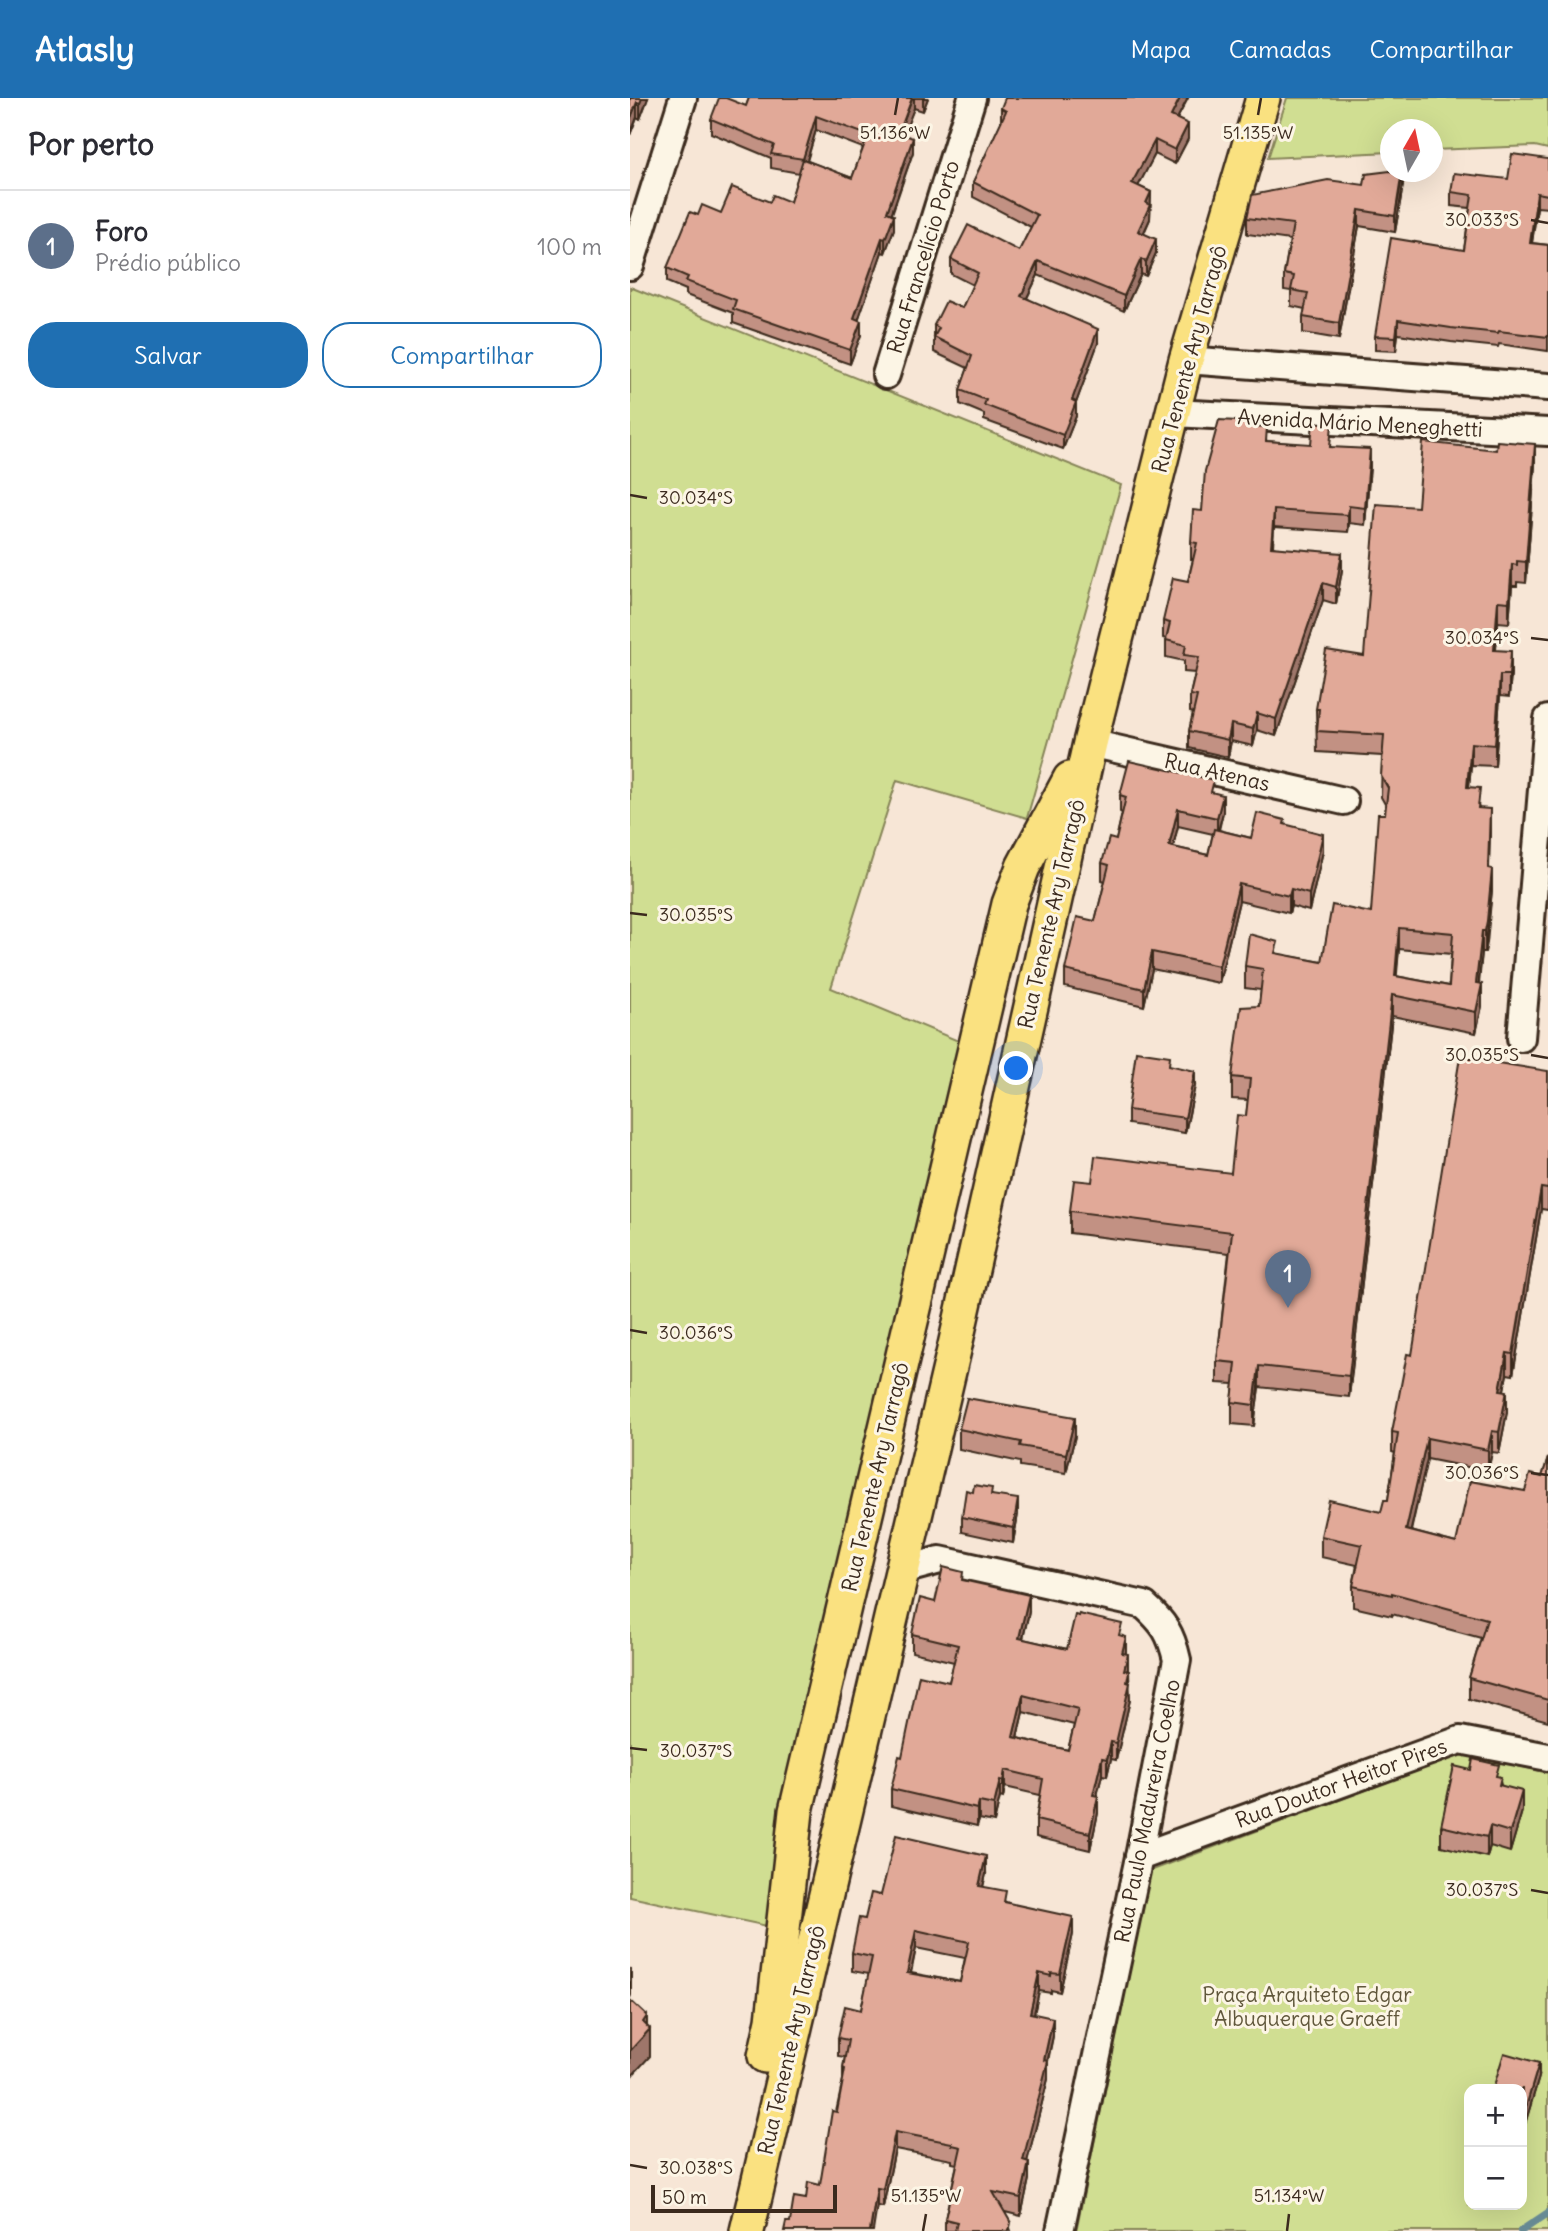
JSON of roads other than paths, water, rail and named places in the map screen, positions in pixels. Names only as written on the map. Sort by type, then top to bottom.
[{"type":"main road","name":"Rua Tenente Ary Tarragô","points":[[747,2231],[903,1570],[1090,743],[1186,360],[1263,98]]},
{"type":"main road","name":"Rua Tenente Ary Tarragô","points":[[728,2231],[773,2020],[796,1811],[1011,897],[1023,867],[1090,743]]},
{"type":"main road","points":[[1011,897],[1020,890],[1041,890],[1049,897],[1053,907]]},
{"type":"main road","points":[[864,1523],[911,1534]]},
{"type":"main road","points":[[856,1559],[903,1570]]},
{"type":"street","points":[[630,265],[683,98]]},
{"type":"street","name":"Rua Francelício Porto","points":[[887,375],[972,98]]},
{"type":"street","points":[[1186,360],[1548,387]]},
{"type":"street","name":"Avenida Mário Meneghetti","points":[[1173,413],[1548,432]]},
{"type":"street","points":[[1521,1038],[1548,719]]},
{"type":"street","name":"Rua Atenas","points":[[1090,743],[1344,801]]},
{"type":"street","name":"Rua Paulo Madureira Coelho","points":[[911,1534],[940,1560]]},
{"type":"street","name":"Rua Paulo Madureira Coelho","points":[[903,1570],[940,1560],[1144,1605],[1161,1620],[1172,1638],[1177,1660],[1139,1857],[1060,2231]]},
{"type":"street","name":"Rua Doutor Heitor Pires","points":[[1139,1857],[1460,1740],[1548,1757]]},
{"type":"waterway","points":[[1521,2231],[1548,2213]]},
{"type":"place","name":"Foro","points":[[1288,1308]]},
{"type":"park label","name":"Praça Arquiteto Edgar Albuquerque Graeff","points":[[1307,2006]]}]
